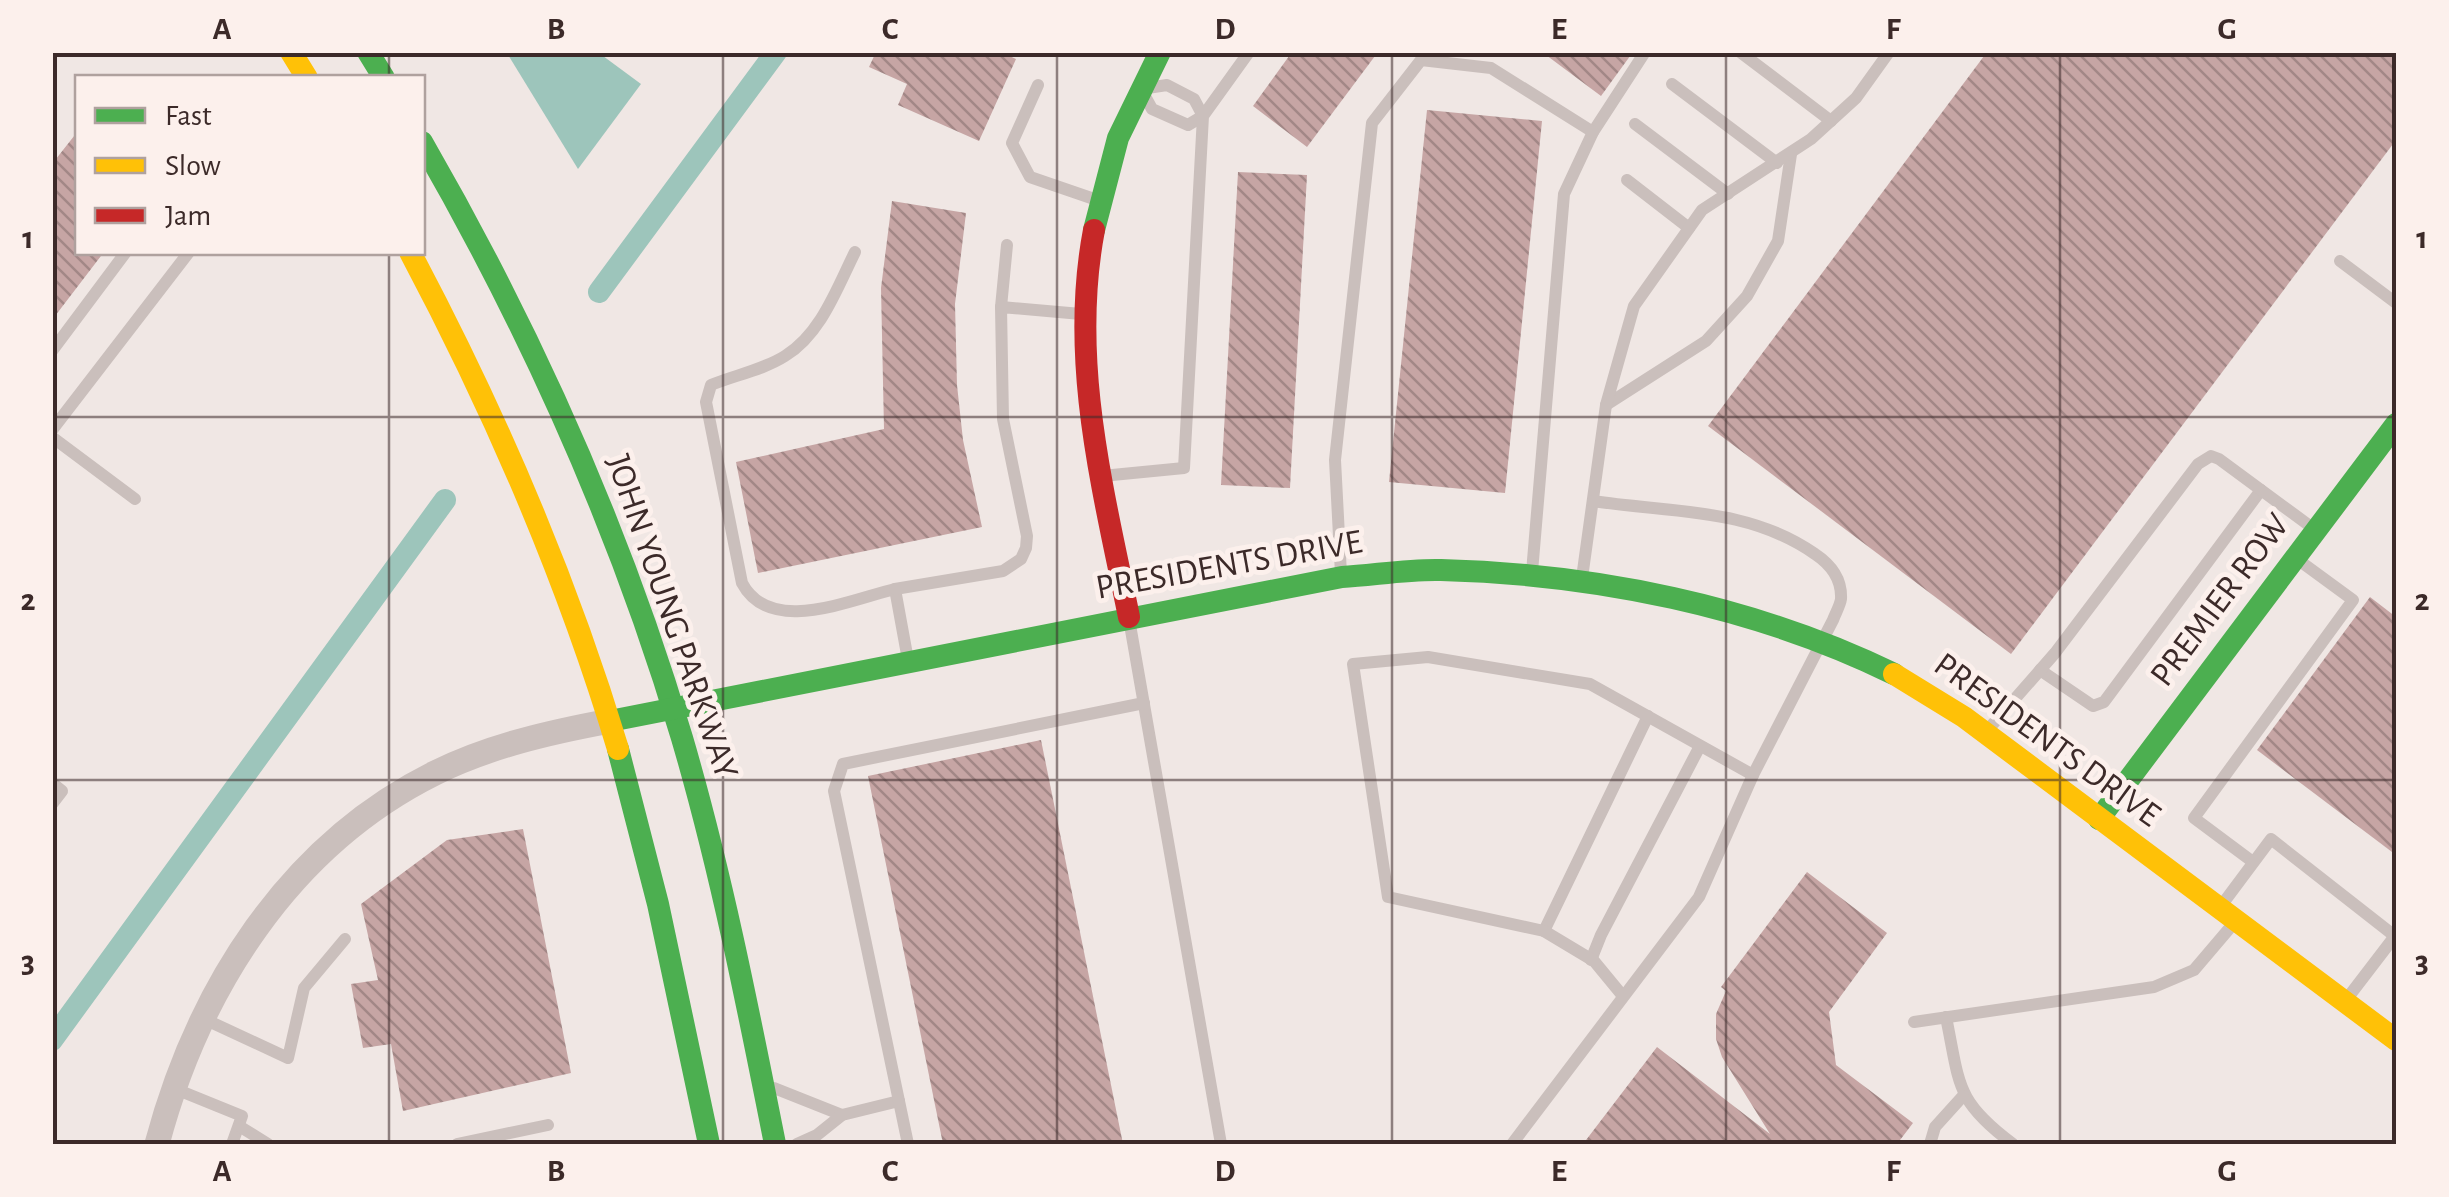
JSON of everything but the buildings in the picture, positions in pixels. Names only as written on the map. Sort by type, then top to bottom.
[{"type":"main road","points":[[291,52],[305,75]]},
{"type":"main road","points":[[368,52],[382,75]]},
{"type":"main road","points":[[1129,616],[1086,387],[1085,314],[1100,201],[1130,108],[1160,52]]},
{"type":"main road","name":"JOHN YOUNG PARKWAY","points":[[425,148],[510,304],[624,566],[673,711],[718,869],[775,1144]]},
{"type":"main road","points":[[412,255],[479,386],[526,493],[610,721],[672,958],[709,1144]]},
{"type":"main road","name":"PREMIER ROW","points":[[2099,819],[2316,530],[2382,453],[2396,424]]},
{"type":"main road","name":"PRESIDENTS DRIVE","points":[[610,721],[1342,576],[1438,570],[1582,581],[1675,600],[1820,642],[1892,673],[1985,733],[2396,1040]]},
{"type":"street","name":"PRESIDENTS DRIVE","points":[[157,1144],[173,1088],[202,1018],[251,932],[304,867],[364,818],[434,774],[532,738],[610,721]]},
{"type":"lane","points":[[1100,476],[1184,468],[1203,116],[1194,98],[1167,85],[1140,89],[1152,109],[1188,125],[1203,116],[1248,52]]},
{"type":"lane","points":[[1532,576],[1564,194],[1593,132],[1645,52]]},
{"type":"lane","points":[[1740,52],[1831,120]]},
{"type":"lane","points":[[1582,581],[1606,405],[1634,306],[1702,210],[1791,154],[1856,98],[1889,52]]},
{"type":"lane","points":[[1342,576],[1335,460],[1372,123],[1421,60],[1491,68],[1593,132]]},
{"type":"lane","points":[[1672,84],[1777,163]]},
{"type":"lane","points":[[1038,85],[1012,143],[1030,177],[1100,201]]},
{"type":"lane","points":[[1635,124],[1728,194]]},
{"type":"lane","points":[[1606,405],[1706,341],[1747,296],[1778,241],[1791,154]]},
{"type":"lane","points":[[1627,180],[1689,228]]},
{"type":"lane","points":[[855,252],[823,316],[798,348],[781,359],[711,386],[706,402],[742,583],[765,608],[786,613],[1003,571],[1021,559],[1028,536],[1003,419],[1001,308],[1007,245]]},
{"type":"lane","points":[[52,350],[124,255]]},
{"type":"lane","points":[[135,500],[52,434],[188,255]]},
{"type":"lane","points":[[2340,261],[2396,303]]},
{"type":"lane","points":[[1001,308],[1085,314]]},
{"type":"lane","points":[[1985,733],[2040,670],[2198,464],[2212,456],[2219,459],[2316,530]]},
{"type":"lane","points":[[2040,670],[2092,706],[2104,702],[2261,490]]},
{"type":"lane","points":[[1512,1144],[1699,896],[1752,776],[1840,600],[1838,580],[1827,563],[1792,538],[1733,516],[1593,501]]},
{"type":"lane","points":[[2253,862],[2194,818],[2353,600],[2296,558]]},
{"type":"lane","points":[[895,589],[909,662]]},
{"type":"lane","points":[[1129,616],[1221,1144]]},
{"type":"lane","points":[[1622,995],[1591,960],[1544,931],[1388,897],[1353,664],[1428,657],[1590,684],[1752,776]]},
{"type":"lane","points":[[908,1144],[834,792],[843,764],[1144,703]]},
{"type":"lane","points":[[1544,931],[1648,716]]},
{"type":"lane","points":[[1591,960],[1600,935],[1700,746]]},
{"type":"lane","points":[[52,783],[62,791],[52,804]]},
{"type":"lane","points":[[1914,1022],[2154,987],[2194,970],[2253,862],[2270,839],[2396,936],[2345,1002]]},
{"type":"lane","points":[[202,1018],[288,1058],[304,988],[346,938]]},
{"type":"lane","points":[[1946,1018],[1963,1096],[1983,1122],[2014,1144]]},
{"type":"lane","points":[[764,1084],[842,1115]]},
{"type":"lane","points":[[173,1088],[242,1116],[232,1144]]},
{"type":"lane","points":[[1930,1144],[1935,1127],[1963,1096]]},
{"type":"lane","points":[[797,1144],[817,1135],[842,1115],[899,1101]]},
{"type":"lane","points":[[456,1144],[548,1125]]},
{"type":"lane","points":[[239,1126],[268,1144]]},
{"type":"water","points":[[507,53],[599,53],[641,84],[578,169]]},
{"type":"waterway","points":[[599,292],[776,52]]},
{"type":"waterway","points":[[52,1040],[445,500]]},
{"type":"traffic: fast","points":[[368,52],[382,75]]},
{"type":"traffic: fast","points":[[1094,230],[1118,138],[1160,52]]},
{"type":"traffic: fast","points":[[425,147],[536,359],[631,583],[682,738],[709,838],[775,1144]]},
{"type":"traffic: fast","points":[[2099,819],[2396,424]]},
{"type":"traffic: fast","points":[[610,721],[1342,577],[1429,570],[1557,578],[1673,598],[1786,630],[1894,674]]},
{"type":"traffic: fast","points":[[618,749],[658,904],[709,1144]]},
{"type":"traffic: slow","points":[[291,52],[305,75]]},
{"type":"traffic: slow","points":[[412,255],[471,373],[552,558],[618,749]]},
{"type":"traffic: slow","points":[[1894,674],[1964,717],[2396,1040]]},
{"type":"traffic: jam","points":[[1094,230],[1087,279],[1087,376],[1100,473],[1129,617]]}]
